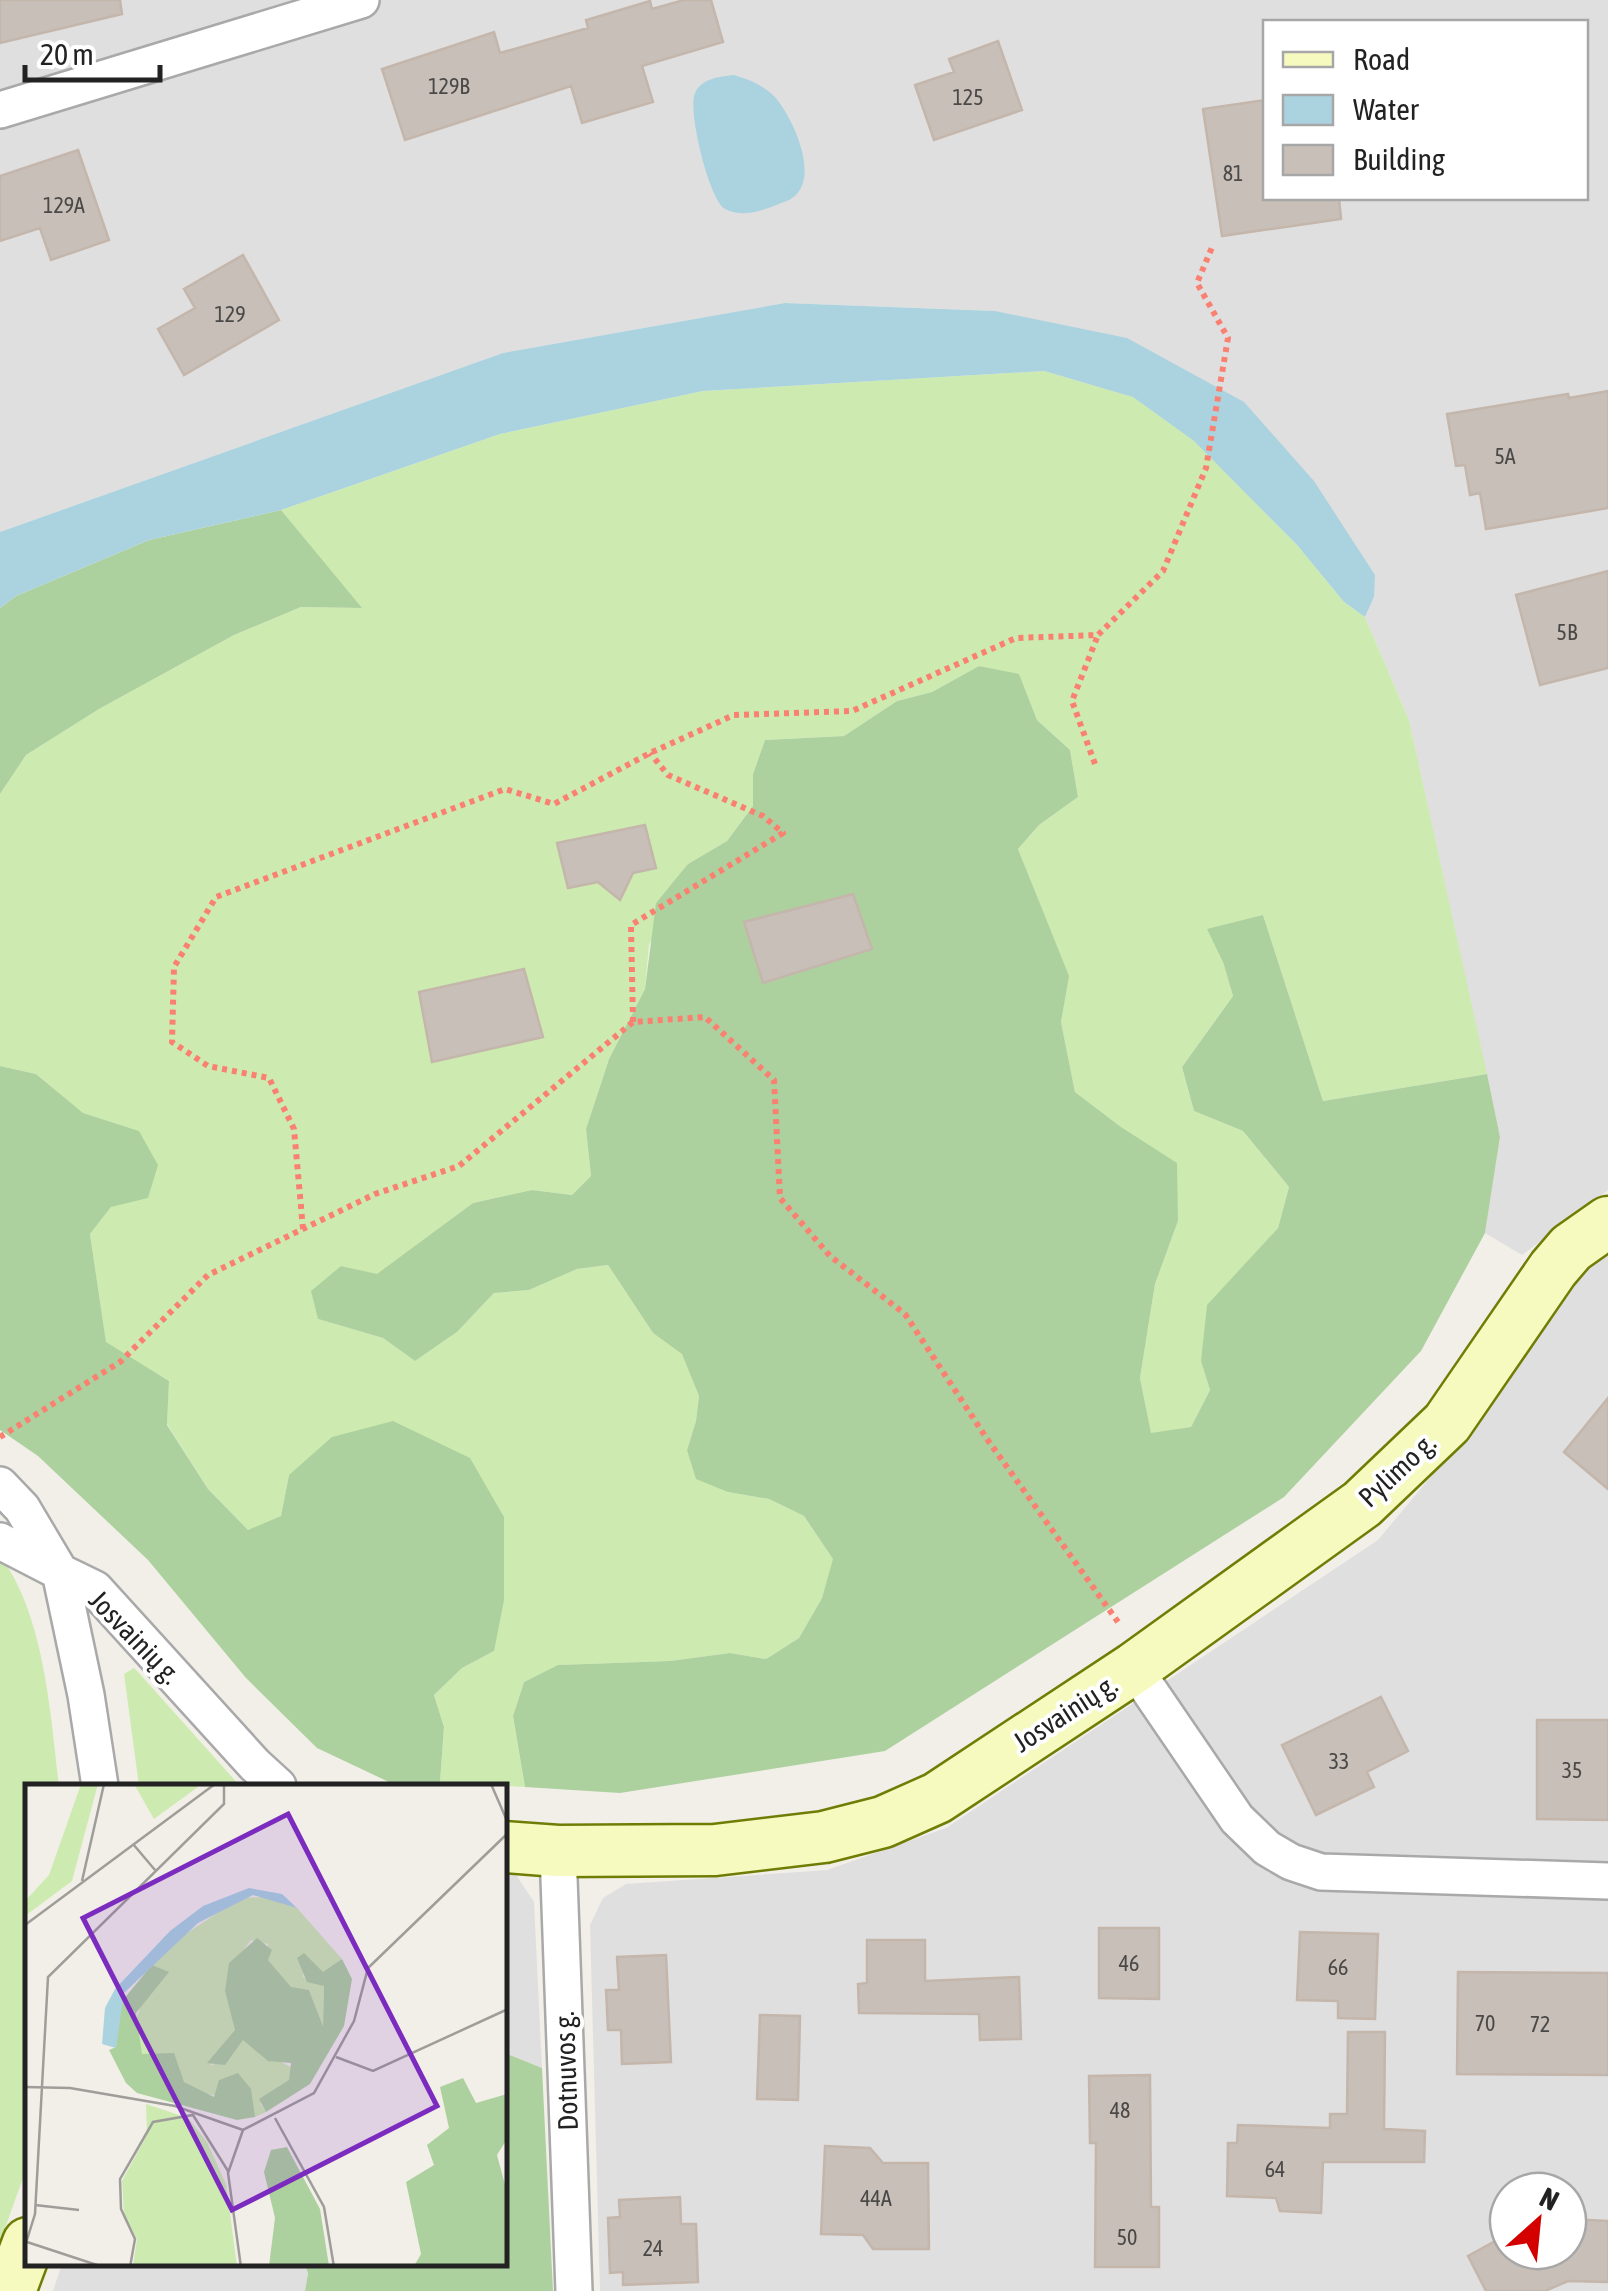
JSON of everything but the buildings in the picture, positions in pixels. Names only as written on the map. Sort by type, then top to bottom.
[{"type":"main road","name":"Pylimo g.","points":[[1140,1664],[1362,1504],[1412,1459],[1458,1408],[1552,1269],[1572,1248],[1608,1222]]},
{"type":"main road","name":"Josvainių g.","points":[[508,1847],[558,1851],[715,1850],[824,1837],[883,1822],[937,1798],[1140,1664]]},
{"type":"main road","points":[[10,2291],[25,2251]]},
{"type":"street","points":[[0,110],[361,0]]},
{"type":"street","name":"Josvainių g.","points":[[0,1485],[22,1508],[60,1572],[95,1589],[276,1784]]},
{"type":"street","points":[[0,1541],[60,1572],[86,1694],[100,1784]]},
{"type":"street","name":"Josvainių g.","points":[[1140,1664],[1237,1819],[1267,1848],[1291,1862],[1320,1872],[1608,1881]]},
{"type":"street","name":"Dotnuvos g.","points":[[558,1851],[574,2291]]},
{"type":"path","points":[[1095,764],[1072,701],[1098,635],[1163,571],[1206,468],[1228,338],[1197,283],[1213,245]]},
{"type":"path","points":[[302,1229],[294,1129],[268,1078],[208,1066],[172,1042],[174,967],[216,897],[506,789],[554,804],[650,753],[734,715],[852,711],[1016,638],[1098,635]]},
{"type":"path","points":[[633,1022],[631,925],[784,833],[764,816],[668,775],[650,753]]},
{"type":"path","points":[[0,1436],[120,1362],[208,1276],[375,1194],[459,1166],[633,1022],[706,1017],[774,1080],[780,1198],[830,1256],[905,1314],[1140,1664]]},
{"type":"shaded area","points":[[0,0],[1608,0],[1608,1190],[1522,1255],[1485,1233],[1500,1137],[1409,720],[1365,617],[1374,597],[995,311],[785,303],[503,353],[0,532]]},
{"type":"shaded area","points":[[1608,1243],[1608,2291],[600,2291],[590,1925],[603,1898],[626,1884],[827,1870],[946,1828],[1378,1540],[1479,1419],[1559,1286]]},
{"type":"shaded area","points":[[508,1866],[534,1902],[542,2068],[508,2054]]},
{"type":"shaded area","points":[[61,2266],[306,2266],[308,2272],[305,2291],[53,2291]]},
{"type":"green space","points":[[1044,371],[1133,397],[1194,441],[1297,545],[1344,602],[1365,617],[1409,720],[1487,1074],[1323,1101],[1263,915],[1223,962],[1233,996],[1182,1067],[1194,1111],[1243,1131],[1289,1187],[1278,1228],[1246,1265],[1201,1360],[1210,1390],[1191,1427],[1151,1434],[1140,1378],[1155,1284],[1178,1221],[1121,1127],[1075,1092],[1061,1022],[1068,976],[1018,849],[1039,825],[1078,797],[1070,750],[1037,720],[1019,675],[979,666],[932,692],[897,701],[844,736],[765,740],[753,774],[753,806],[727,841],[688,864],[649,945],[645,989],[609,1059],[586,1129],[591,1176],[572,1195],[532,1190],[473,1203],[377,1275],[341,1266],[318,1319],[383,1338],[415,1361],[457,1332],[494,1293],[529,1290],[577,1269],[608,1265],[653,1333],[682,1353],[699,1396],[687,1450],[728,1492],[769,1499],[804,1516],[834,1560],[822,1598],[799,1638],[766,1659],[730,1653],[670,1661],[559,1665],[524,1682],[513,1716],[525,1787],[440,1782],[444,1727],[434,1695],[462,1668],[494,1651],[289,1475],[281,1516],[249,1531],[208,1489],[167,1424],[169,1381],[106,1343],[90,1234],[111,1207],[138,1131],[82,1113],[36,1074],[0,1066],[0,794],[26,755],[99,709],[234,635],[301,607],[360,608],[281,510],[500,434],[703,391]]},
{"type":"green space","points":[[281,510],[362,608],[301,607],[234,635],[99,709],[26,755],[0,794],[0,608],[16,596],[149,540]]},
{"type":"green space","points":[[979,666],[1019,674],[1037,720],[1070,750],[1078,797],[1039,825],[1018,849],[1069,976],[1061,1022],[1075,1092],[1177,1163],[1178,1221],[1155,1284],[1140,1378],[1151,1433],[1191,1427],[1210,1390],[1201,1361],[1207,1305],[1278,1228],[1289,1187],[1243,1131],[1194,1111],[1182,1067],[1233,996],[1207,929],[1263,915],[1323,1101],[1487,1074],[1500,1137],[1485,1233],[1421,1351],[1284,1497],[885,1751],[620,1793],[525,1787],[513,1716],[524,1682],[558,1665],[670,1661],[730,1653],[766,1659],[799,1638],[822,1598],[833,1559],[804,1516],[769,1499],[728,1492],[696,1479],[687,1450],[699,1396],[682,1354],[653,1333],[608,1265],[577,1269],[529,1290],[494,1293],[457,1332],[415,1361],[383,1338],[318,1319],[311,1291],[341,1266],[377,1274],[473,1203],[532,1190],[572,1195],[591,1176],[586,1129],[609,1059],[645,989],[656,903],[688,864],[727,841],[753,806],[753,774],[765,740],[844,736],[897,701],[932,692]]},
{"type":"green space","points":[[0,1066],[36,1074],[83,1113],[139,1131],[158,1165],[148,1198],[111,1207],[90,1234],[106,1342],[169,1381],[167,1425],[208,1489],[248,1530],[281,1516],[289,1475],[332,1437],[393,1421],[470,1458],[504,1517],[504,1600],[494,1651],[462,1668],[434,1695],[444,1727],[440,1782],[391,1783],[317,1748],[246,1678],[148,1560],[38,1456],[0,1430]]},
{"type":"green space","points":[[0,1555],[27,1607],[36,1636],[59,1784],[25,1784],[25,2173],[0,2242]]},
{"type":"green space","points":[[134,1668],[238,1784],[139,1784],[124,1674]]},
{"type":"green space","points":[[508,2054],[542,2068],[553,2291],[305,2291],[306,2266],[508,2266]]},
{"type":"water","points":[[734,75],[765,89],[782,106],[797,136],[805,168],[803,183],[796,194],[777,205],[747,213],[732,212],[719,202],[706,173],[694,117],[693,102],[698,88],[712,79]]},
{"type":"water","points":[[785,303],[995,311],[1127,338],[1244,402],[1314,481],[1375,575],[1374,597],[1365,617],[1344,602],[1297,545],[1194,441],[1133,397],[1044,371],[703,391],[500,434],[281,510],[149,540],[16,596],[0,608],[0,532],[503,353]]}]
